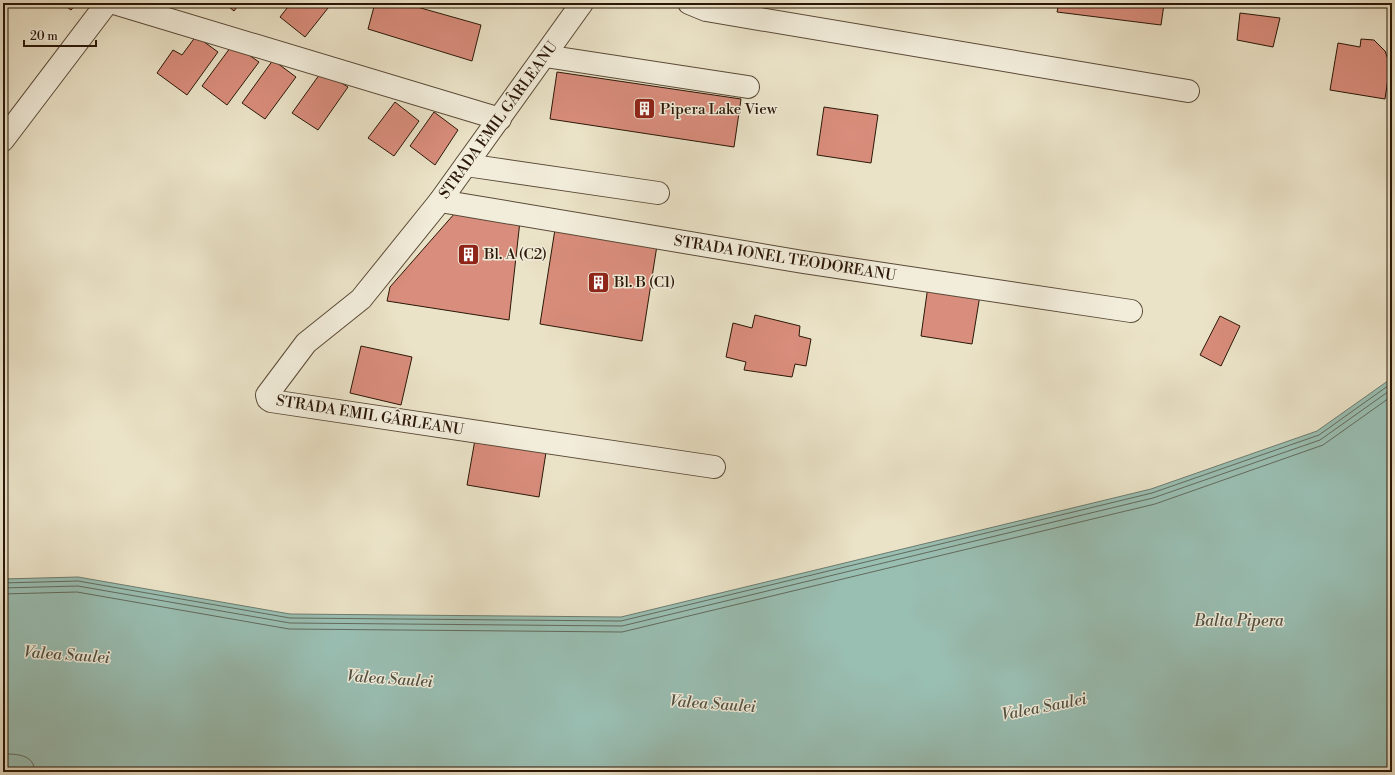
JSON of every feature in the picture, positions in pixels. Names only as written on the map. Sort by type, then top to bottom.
[{"type":"street","points":[[3,140],[107,3]]},
{"type":"street","points":[[114,3],[500,119]]},
{"type":"street","name":"STRADA EMIL GÂRLEANU","points":[[582,3],[440,201],[361,299],[306,343],[267,395],[268,399],[271,401],[714,467]]},
{"type":"street","points":[[689,3],[706,10],[1188,91]]},
{"type":"street","points":[[544,56],[748,87]]},
{"type":"street","points":[[466,165],[658,193]]},
{"type":"street","name":"STRADA IONEL TEODOREANU","points":[[440,201],[803,262],[1131,311]]},
{"type":"water","name":"Balta Pipera","points":[[1392,378],[1392,772],[45,772],[3,769],[3,579],[78,577],[290,614],[621,617],[1151,489],[1317,431]]},
{"type":"building","points":[[61,3],[77,3],[71,10]]},
{"type":"building","points":[[224,3],[240,3],[234,11]]},
{"type":"building","points":[[291,3],[332,3],[305,37],[280,17]]},
{"type":"building","points":[[375,3],[403,3],[481,25],[472,61],[368,29]]},
{"type":"building","points":[[1059,3],[1164,4],[1161,25],[1057,12]]},
{"type":"building","points":[[1240,13],[1280,18],[1273,47],[1237,40]]},
{"type":"building","points":[[196,36],[218,52],[187,95],[157,73],[173,50],[182,55]]},
{"type":"building","points":[[1361,39],[1374,40],[1385,51],[1390,65],[1385,99],[1330,90],[1338,43],[1360,47]]},
{"type":"building","points":[[233,44],[259,62],[227,105],[202,86]]},
{"type":"building","points":[[273,60],[296,77],[265,119],[242,103]]},
{"type":"building","points":[[322,71],[348,87],[318,130],[292,113]]},
{"type":"building","name":"Pipera Lake View","points":[[557,72],[741,99],[734,147],[550,119]]},
{"type":"building","points":[[395,102],[419,121],[394,156],[368,138]]},
{"type":"building","points":[[824,107],[878,115],[871,163],[817,155]]},
{"type":"building","points":[[434,112],[458,130],[435,165],[410,146]]},
{"type":"building","name":"Bl. A (C2)","points":[[455,213],[520,221],[509,320],[387,301],[390,287]]},
{"type":"building","name":"Bl. B (C1)","points":[[556,223],[658,239],[642,341],[540,324]]},
{"type":"building","points":[[928,286],[980,295],[972,344],[921,336]]},
{"type":"building","points":[[755,315],[800,326],[799,336],[811,339],[806,366],[795,364],[792,377],[744,370],[746,362],[726,357],[733,323],[752,328]]},
{"type":"building","points":[[1220,316],[1240,326],[1221,366],[1200,355]]},
{"type":"building","points":[[361,346],[412,357],[401,405],[350,393]]},
{"type":"building","points":[[476,434],[547,446],[539,497],[467,485]]},
{"type":"place","name":"Pipera Lake View","points":[[645,109]]},
{"type":"place","name":"Bl. A (C2)","points":[[468,254]]},
{"type":"place","name":"Bl. B (C1)","points":[[599,282]]},
{"type":"water label","name":"Valea Saulei","points":[[67,654]]},
{"type":"water label","name":"Valea Saulei","points":[[390,678]]},
{"type":"water label","name":"Valea Saulei","points":[[713,703]]},
{"type":"water label","name":"Valea Saulei","points":[[1044,706]]}]
